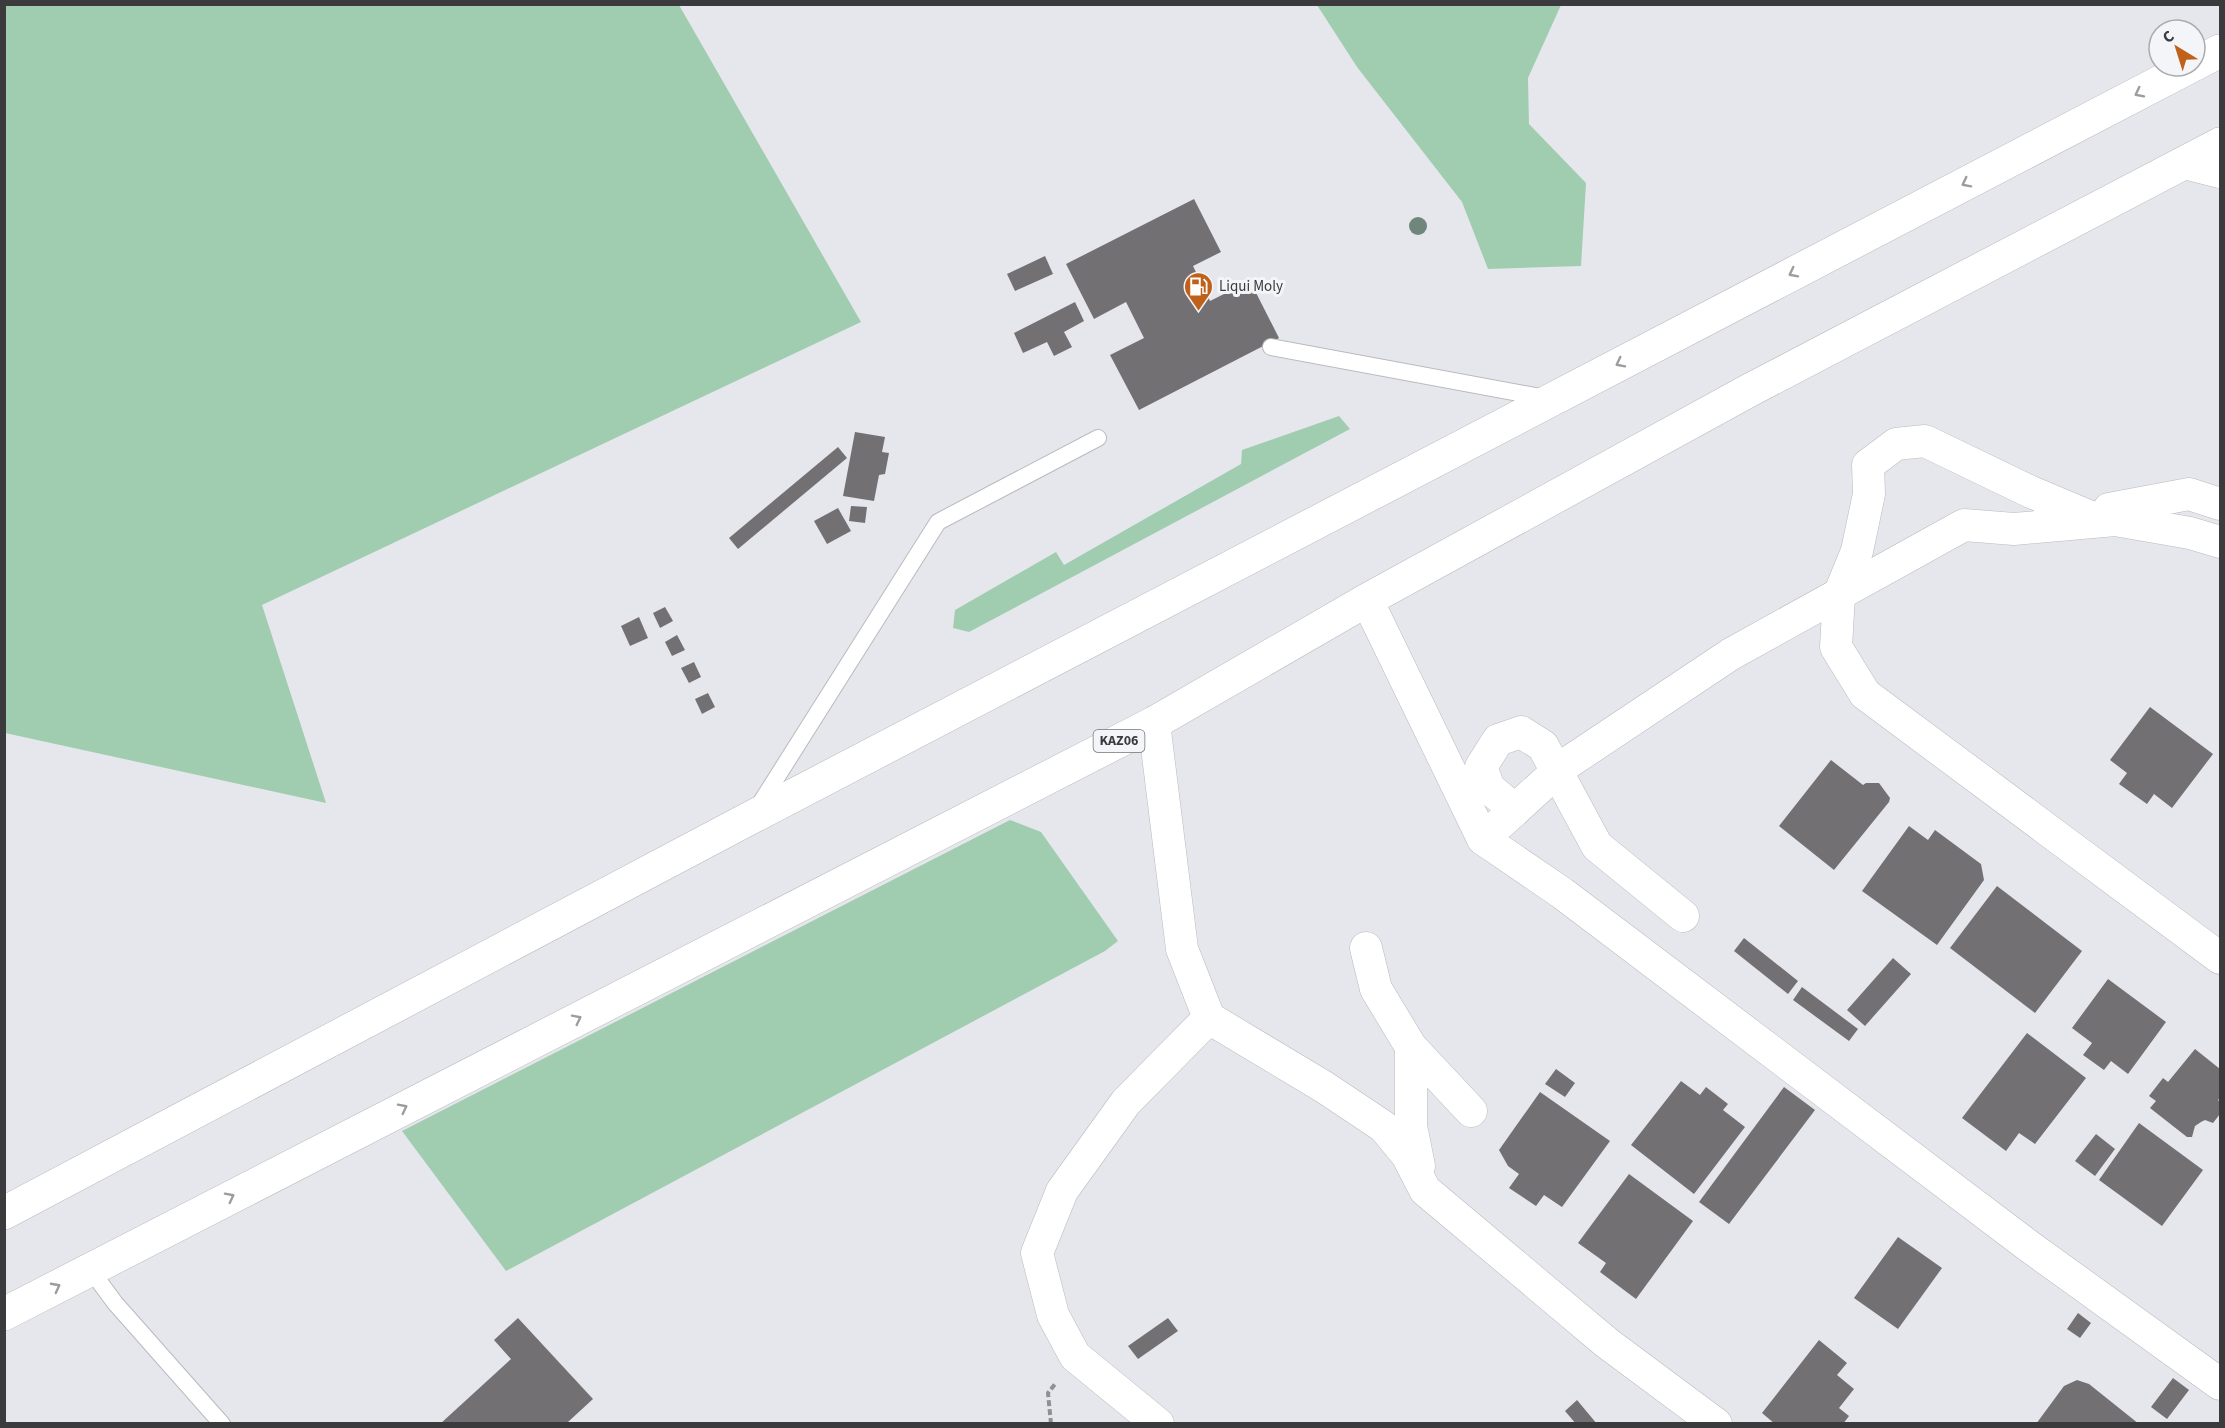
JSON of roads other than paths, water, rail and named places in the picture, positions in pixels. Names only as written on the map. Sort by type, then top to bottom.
[{"type":"highway","points":[[4,1213],[752,817],[2168,78]]},
{"type":"highway","name":"KАZ06","points":[[4,1314],[1154,723],[1367,600],[1748,391],[2220,144]]},
{"type":"street","points":[[2184,163],[2220,172]]},
{"type":"street","points":[[2100,521],[2031,492],[1925,441],[1896,444],[1868,465],[1869,494],[1857,550],[1839,595],[1836,647],[1865,694],[2220,958]]},
{"type":"street","points":[[2100,521],[2109,509],[2189,494],[2220,504]]},
{"type":"street","points":[[1483,839],[1557,772],[1731,654],[1964,525],[2014,529],[2115,520],[2190,533],[2220,542]]},
{"type":"street","points":[[1367,600],[1483,839],[1562,893],[2030,1247],[2220,1384]]},
{"type":"street","points":[[1154,723],[1182,950],[1209,1018],[1324,1087],[1384,1127],[1407,1155],[1425,1190],[1607,1343],[1716,1424]]},
{"type":"street","points":[[1515,810],[1489,788],[1481,767],[1497,740],[1521,732],[1544,746],[1597,846],[1683,916]]},
{"type":"street","points":[[1366,948],[1376,989],[1411,1047],[1471,1111]]},
{"type":"street","points":[[1158,1424],[1075,1356],[1053,1315],[1037,1253],[1062,1191],[1126,1102],[1209,1018]]},
{"type":"street","points":[[1411,1047],[1411,1126],[1425,1190]]},
{"type":"lane","points":[[1271,347],[1550,399]]},
{"type":"lane","points":[[752,817],[938,522],[1098,438]]},
{"type":"lane","points":[[90,1269],[115,1303],[222,1424]]},
{"type":"place","name":"Liqui Moly","points":[[1198,312]]}]
